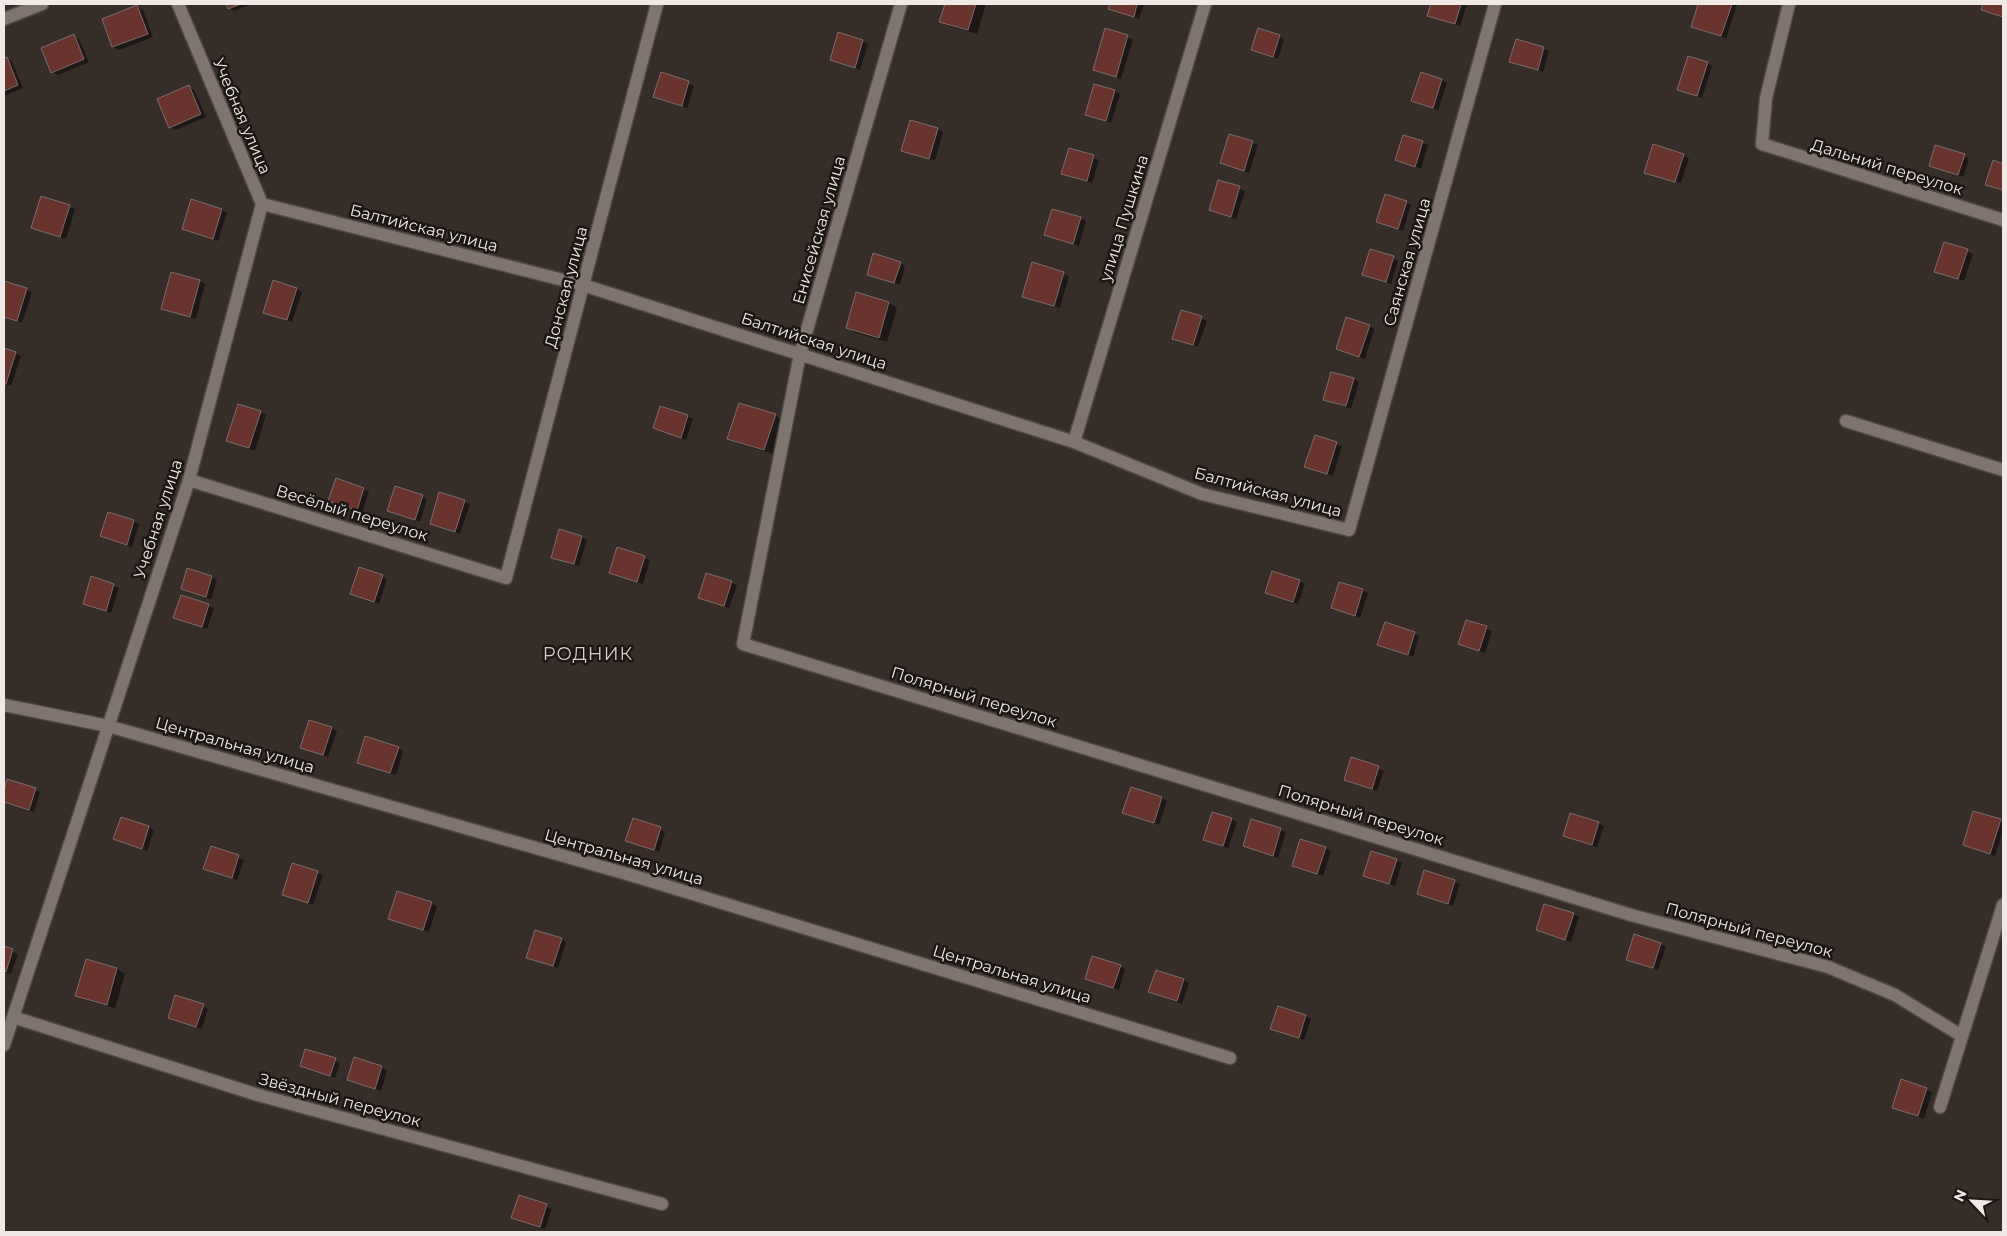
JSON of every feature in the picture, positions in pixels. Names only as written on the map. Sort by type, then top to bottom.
[{"type":"street","points":[[4,19],[42,4]]},
{"type":"street","name":"Учебная улица","points":[[4,1045],[189,480],[262,204],[178,4]]},
{"type":"street","name":"Донская улица","points":[[506,578],[657,4]]},
{"type":"street","name":"Енисейская улица","points":[[743,644],[800,354],[901,4]]},
{"type":"street","name":"улица Пушкина","points":[[1074,442],[1205,4]]},
{"type":"street","name":"Саянская улица","points":[[1349,530],[1495,4]]},
{"type":"street","name":"Дальний переулок","points":[[1789,4],[1766,98],[1762,144],[2003,220]]},
{"type":"street","name":"Балтийская улица","points":[[262,204],[583,285],[1074,442],[1202,494],[1349,530]]},
{"type":"street","points":[[1846,421],[2003,470]]},
{"type":"street","name":"Весёлый переулок","points":[[189,480],[506,578]]},
{"type":"street","name":"Полярный переулок","points":[[743,644],[1631,914],[1828,968],[1895,995],[1962,1036]]},
{"type":"street","name":"Центральная улица","points":[[4,705],[108,726],[634,876],[1230,1058]]},
{"type":"street","points":[[1940,1107],[2003,905]]},
{"type":"street","name":"Звёздный переулок","points":[[13,1018],[258,1095],[662,1204]]},
{"type":"building","points":[[226,4],[241,4],[228,9]]},
{"type":"building","points":[[945,4],[976,4],[968,30],[939,22]]},
{"type":"building","points":[[1110,4],[1137,4],[1134,17],[1108,9]]},
{"type":"building","points":[[1431,4],[1461,4],[1455,24],[1427,16]]},
{"type":"building","points":[[1698,4],[1732,4],[1721,36],[1691,27]]},
{"type":"building","points":[[1983,4],[2003,4],[2003,17],[1981,10]]},
{"type":"building","points":[[137,5],[148,34],[112,47],[102,19]]},
{"type":"building","points":[[1105,28],[1128,35],[1116,77],[1093,70]]},
{"type":"building","points":[[1258,28],[1280,35],[1273,57],[1251,50]]},
{"type":"building","points":[[838,32],[863,40],[855,68],[830,60]]},
{"type":"building","points":[[74,34],[84,59],[51,73],[41,48]]},
{"type":"building","points":[[1516,39],[1544,47],[1538,70],[1509,62]]},
{"type":"building","points":[[1688,56],[1708,62],[1697,96],[1677,90]]},
{"type":"building","points":[[7,57],[18,85],[4,91],[4,58]]},
{"type":"building","points":[[661,72],[689,81],[682,106],[653,97]]},
{"type":"building","points":[[1421,72],[1442,79],[1433,108],[1411,101]]},
{"type":"building","points":[[1094,84],[1115,90],[1106,121],[1085,115]]},
{"type":"building","points":[[189,85],[201,114],[169,128],[157,99]]},
{"type":"building","points":[[910,120],[938,128],[929,159],[901,151]]},
{"type":"building","points":[[1229,134],[1253,141],[1244,171],[1220,163]]},
{"type":"building","points":[[1403,135],[1423,141],[1415,167],[1395,160]]},
{"type":"building","points":[[1653,144],[1684,154],[1675,182],[1644,173]]},
{"type":"building","points":[[1935,145],[1965,154],[1958,175],[1929,166]]},
{"type":"building","points":[[1069,148],[1094,155],[1087,181],[1061,174]]},
{"type":"building","points":[[1993,160],[2003,164],[2003,190],[1985,185]]},
{"type":"building","points":[[1218,180],[1240,186],[1231,217],[1209,210]]},
{"type":"building","points":[[1385,194],[1407,201],[1398,229],[1376,222]]},
{"type":"building","points":[[41,196],[70,205],[60,237],[31,228]]},
{"type":"building","points":[[191,199],[222,209],[213,239],[182,229]]},
{"type":"building","points":[[1052,209],[1081,217],[1073,244],[1044,235]]},
{"type":"building","points":[[1944,242],[1968,249],[1958,279],[1934,272]]},
{"type":"building","points":[[1370,249],[1394,256],[1386,282],[1362,275]]},
{"type":"building","points":[[873,253],[901,262],[894,283],[867,275]]},
{"type":"building","points":[[1032,262],[1064,272],[1054,306],[1022,297]]},
{"type":"building","points":[[171,272],[200,280],[190,317],[161,309]]},
{"type":"building","points":[[273,280],[297,288],[287,320],[263,313]]},
{"type":"building","points":[[4,281],[27,288],[17,321],[4,317]]},
{"type":"building","points":[[856,292],[889,302],[879,338],[846,328]]},
{"type":"building","points":[[1181,310],[1202,316],[1193,345],[1172,339]]},
{"type":"building","points":[[1346,317],[1370,325],[1359,357],[1336,349]]},
{"type":"building","points":[[4,348],[16,352],[6,384],[4,384]]},
{"type":"building","points":[[1331,372],[1354,378],[1346,406],[1323,400]]},
{"type":"building","points":[[739,403],[776,414],[764,450],[727,439]]},
{"type":"building","points":[[238,404],[261,411],[249,448],[226,441]]},
{"type":"building","points":[[660,406],[688,415],[681,438],[653,428]]},
{"type":"building","points":[[1315,435],[1337,442],[1327,474],[1304,467]]},
{"type":"building","points":[[336,478],[364,488],[357,510],[328,501]]},
{"type":"building","points":[[395,486],[423,495],[415,520],[387,511]]},
{"type":"building","points":[[439,492],[465,500],[455,532],[430,524]]},
{"type":"building","points":[[108,512],[134,520],[127,545],[100,536]]},
{"type":"building","points":[[559,529],[582,536],[574,564],[551,558]]},
{"type":"building","points":[[617,547],[645,556],[637,582],[609,573]]},
{"type":"building","points":[[359,567],[383,575],[374,602],[350,594]]},
{"type":"building","points":[[187,568],[212,576],[206,597],[181,589]]},
{"type":"building","points":[[1272,571],[1300,580],[1293,602],[1265,593]]},
{"type":"building","points":[[706,573],[732,581],[724,606],[698,598]]},
{"type":"building","points":[[91,576],[114,584],[106,611],[83,604]]},
{"type":"building","points":[[1339,582],[1363,589],[1355,616],[1331,608]]},
{"type":"building","points":[[181,595],[209,604],[202,627],[173,618]]},
{"type":"building","points":[[1466,620],[1487,626],[1479,651],[1458,644]]},
{"type":"building","points":[[1385,622],[1415,632],[1408,655],[1377,645]]},
{"type":"building","points":[[309,720],[332,727],[323,755],[300,748]]},
{"type":"building","points":[[365,736],[399,747],[390,773],[357,763]]},
{"type":"building","points":[[1351,757],[1379,766],[1372,789],[1344,780]]},
{"type":"building","points":[[7,779],[36,788],[29,810],[4,802],[4,790]]},
{"type":"building","points":[[1131,787],[1162,797],[1154,823],[1122,813]]},
{"type":"building","points":[[1973,811],[2001,819],[1990,854],[1963,845]]},
{"type":"building","points":[[1212,812],[1232,818],[1223,846],[1203,840]]},
{"type":"building","points":[[1570,813],[1599,822],[1592,845],[1563,836]]},
{"type":"building","points":[[121,817],[149,826],[142,849],[113,839]]},
{"type":"building","points":[[633,818],[661,827],[654,850],[625,841]]},
{"type":"building","points":[[1251,819],[1281,828],[1273,856],[1243,846]]},
{"type":"building","points":[[1300,839],[1326,847],[1317,874],[1292,866]]},
{"type":"building","points":[[211,846],[239,855],[232,878],[203,869]]},
{"type":"building","points":[[1371,851],[1397,859],[1389,884],[1363,876]]},
{"type":"building","points":[[292,863],[318,871],[308,903],[282,895]]},
{"type":"building","points":[[1424,870],[1455,880],[1448,904],[1417,894]]},
{"type":"building","points":[[397,891],[432,902],[423,930],[388,919]]},
{"type":"building","points":[[1544,904],[1574,913],[1565,940],[1536,930]]},
{"type":"building","points":[[535,930],[562,938],[553,966],[526,958]]},
{"type":"building","points":[[1634,934],[1661,943],[1653,968],[1626,960]]},
{"type":"building","points":[[4,946],[13,949],[6,972],[4,971]]},
{"type":"building","points":[[1092,956],[1121,965],[1113,988],[1085,979]]},
{"type":"building","points":[[86,959],[117,968],[107,1005],[75,996]]},
{"type":"building","points":[[1156,970],[1184,979],[1177,1001],[1148,992]]},
{"type":"building","points":[[175,995],[204,1004],[196,1027],[168,1018]]},
{"type":"building","points":[[1278,1006],[1306,1015],[1299,1038],[1270,1029]]},
{"type":"building","points":[[305,1049],[336,1058],[330,1076],[300,1066]]},
{"type":"building","points":[[354,1057],[382,1066],[375,1089],[347,1080]]},
{"type":"building","points":[[1901,1079],[1927,1088],[1918,1116],[1892,1108]]},
{"type":"building","points":[[519,1195],[547,1204],[540,1227],[511,1218]]},
{"type":"district","name":"РОДНИК","points":[[588,654]]}]
